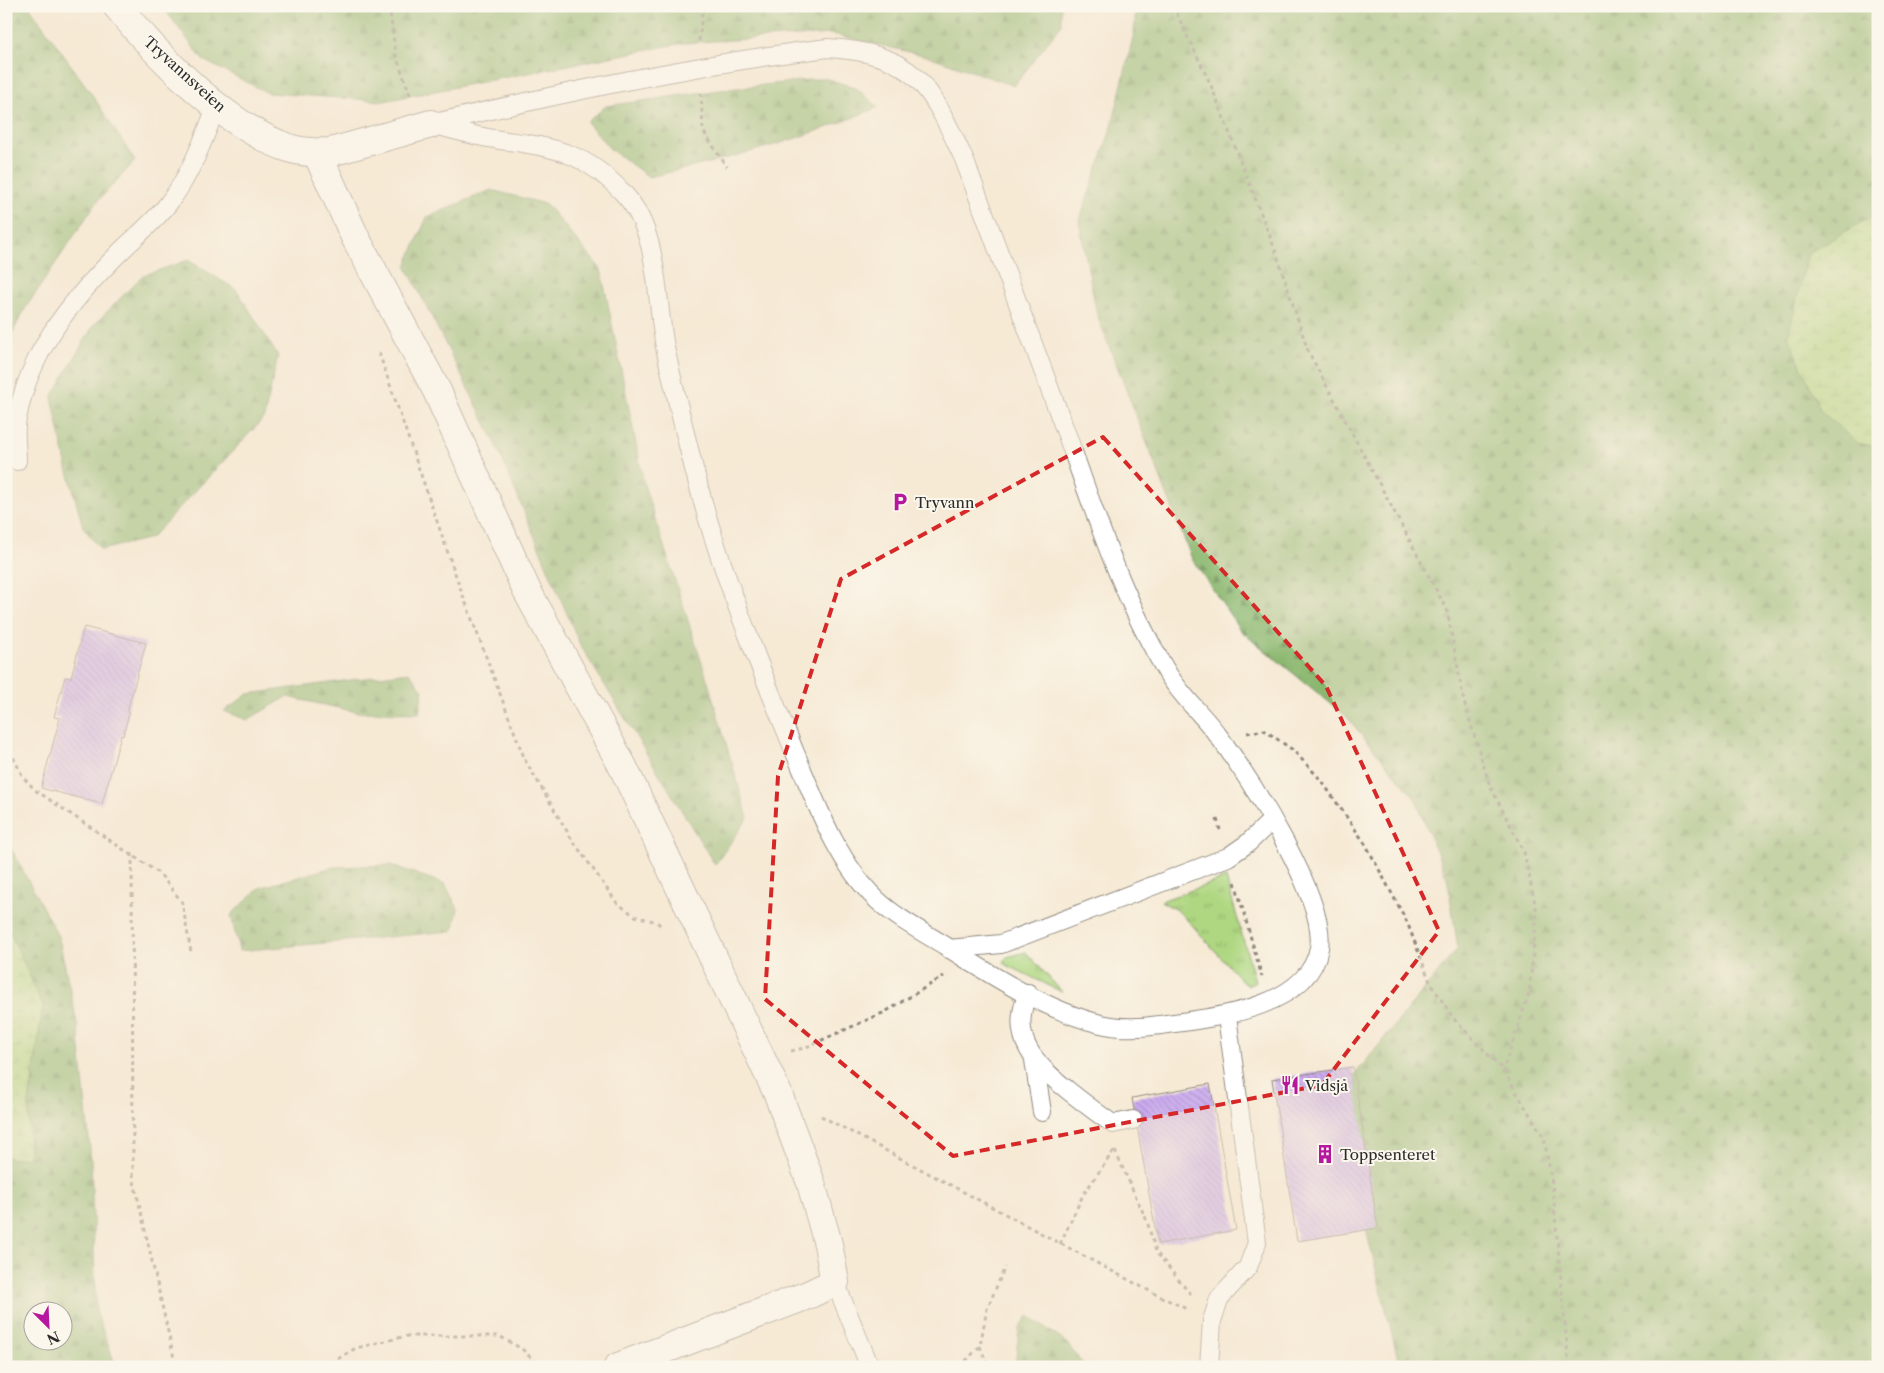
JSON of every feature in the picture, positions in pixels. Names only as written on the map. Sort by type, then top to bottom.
[{"type":"street","name":"Tryvannsveien","points":[[118,6],[175,68],[217,105],[258,135],[287,148],[317,153],[347,148],[426,126]]},
{"type":"street","points":[[317,153],[355,237],[437,391],[526,589],[623,767],[762,1059],[778,1094],[811,1183],[828,1244],[836,1282],[808,1295],[618,1367]]},
{"type":"lane","points":[[828,48],[858,50],[892,61],[907,69],[922,82],[935,99],[964,159],[1126,593],[1170,678],[1220,737],[1272,820],[1305,886],[1320,929],[1319,948],[1314,963],[1302,982],[1270,1000],[1226,1016],[1147,1027],[1121,1028],[1071,1015],[1028,993],[949,949],[904,921],[874,897],[852,868],[832,836],[802,769],[774,701],[710,528],[692,463],[664,345],[647,227],[637,209],[627,196],[598,170],[563,151],[543,144],[497,140],[426,126],[590,88],[778,54],[828,48]]},
{"type":"lane","points":[[17,460],[16,420],[30,375],[41,349],[55,325],[75,298],[156,219],[178,190],[217,105]]},
{"type":"lane","points":[[949,949],[1001,944],[1228,857],[1248,843],[1272,820]]},
{"type":"lane","points":[[1028,993],[1021,1010],[1021,1025],[1026,1047],[1034,1060],[1056,1081],[1113,1124],[1133,1120]]},
{"type":"lane","points":[[1210,1367],[1212,1320],[1219,1299],[1248,1266],[1256,1243],[1226,1016]]},
{"type":"lane","points":[[1034,1060],[1042,1112]]},
{"type":"lane","points":[[836,1282],[870,1367]]},
{"type":"path","points":[[389,6],[396,56],[426,126]]},
{"type":"path","points":[[703,6],[696,69],[702,100],[703,131],[726,166]]},
{"type":"path","points":[[1174,6],[1210,82],[1276,252],[1308,351],[1447,610],[1464,702],[1490,786],[1524,852],[1538,913],[1529,994],[1503,1070]]},
{"type":"path","points":[[377,348],[459,586],[525,760],[571,838],[617,903],[635,916],[657,922],[664,928]]},
{"type":"path","points":[[1220,737],[1264,730],[1293,750],[1320,780],[1366,846],[1407,922],[1430,982],[1452,1018],[1503,1070],[1544,1138],[1552,1183],[1569,1367]]},
{"type":"path","points":[[6,743],[23,777],[36,790],[132,853],[160,874],[182,902],[191,952]]},
{"type":"path","points":[[1217,819],[1270,1000]]},
{"type":"path","points":[[132,853],[133,1177],[176,1367]]},
{"type":"path","points":[[762,1059],[804,1048],[885,1012],[930,986],[968,960]]},
{"type":"path","points":[[778,1094],[1157,1295],[1212,1320]]},
{"type":"path","points":[[1113,1124],[1115,1151],[1147,1221],[1156,1252],[1212,1320]]},
{"type":"path","points":[[1060,1244],[1083,1195],[1115,1151]]},
{"type":"path","points":[[988,1367],[980,1346],[987,1309],[1005,1267]]},
{"type":"path","points":[[324,1367],[356,1348],[408,1336],[499,1336],[522,1349],[540,1367]]},
{"type":"path","points":[[960,1367],[980,1346]]},
{"type":"highlighted area","points":[[1103,437],[1326,686],[1439,931],[1322,1085],[953,1156],[765,999],[778,776],[841,579]]},
{"type":"green space","points":[[6,6],[29,6],[93,96],[135,161],[96,203],[25,309],[6,345]]},
{"type":"green space","points":[[162,6],[1061,6],[1061,25],[1014,86],[931,57],[832,34],[683,43],[384,101],[268,93],[203,60]]},
{"type":"green space","points":[[1136,6],[1878,6],[1878,213],[1808,253],[1857,443],[1878,447],[1878,1367],[1400,1367],[1334,1100],[1458,948],[1447,878],[1415,798],[1345,715],[1241,631],[1192,559],[1097,315],[1079,222],[1112,126],[1134,33]]},
{"type":"green space","points":[[825,78],[856,88],[878,107],[823,129],[765,148],[649,177],[610,149],[587,122],[606,106],[711,91]]},
{"type":"green space","points":[[491,190],[546,204],[601,269],[645,488],[708,682],[748,818],[715,865],[580,645],[494,440],[406,266],[427,217]]},
{"type":"green space","points":[[1878,213],[1878,447],[1857,443],[1821,411],[1788,336],[1808,253]]},
{"type":"green space","points":[[188,260],[237,290],[278,356],[264,418],[151,538],[101,550],[83,527],[66,464],[52,397],[93,326],[142,276]]},
{"type":"green space","points":[[409,672],[423,690],[419,713],[357,712],[287,697],[247,720],[224,711],[248,694]]},
{"type":"green space","points":[[6,839],[59,938],[78,1027],[91,1159],[96,1311],[116,1367],[6,1367],[6,1154],[11,1159],[29,1157],[29,1103],[43,1006],[6,923]]},
{"type":"green space","points":[[391,865],[445,884],[458,909],[453,931],[239,951],[231,915],[259,888],[333,867]]},
{"type":"green space","points":[[1226,878],[1255,981],[1249,985],[1244,983],[1178,911],[1161,901]]},
{"type":"green space","points":[[6,923],[43,1006],[29,1103],[29,1157],[11,1159],[6,1154]]},
{"type":"green space","points":[[1026,952],[1062,992],[1003,963],[1007,957]]},
{"type":"green space","points":[[1028,1316],[1066,1342],[1085,1367],[1015,1367],[1019,1329]]},
{"type":"building","points":[[84,627],[146,643],[127,712],[129,713],[123,736],[121,735],[102,804],[41,788],[60,718],[54,717],[65,677],[71,678]]},
{"type":"building","name":"Toppsenteret","points":[[1353,1067],[1378,1228],[1297,1241],[1272,1079]]},
{"type":"building","points":[[1210,1084],[1236,1230],[1158,1244],[1132,1098]]},
{"type":"place","name":"Tryvann","points":[[900,502]]},
{"type":"place","name":"Vidsjå","points":[[1290,1085]]},
{"type":"place","name":"Toppsenteret","points":[[1325,1154]]}]
